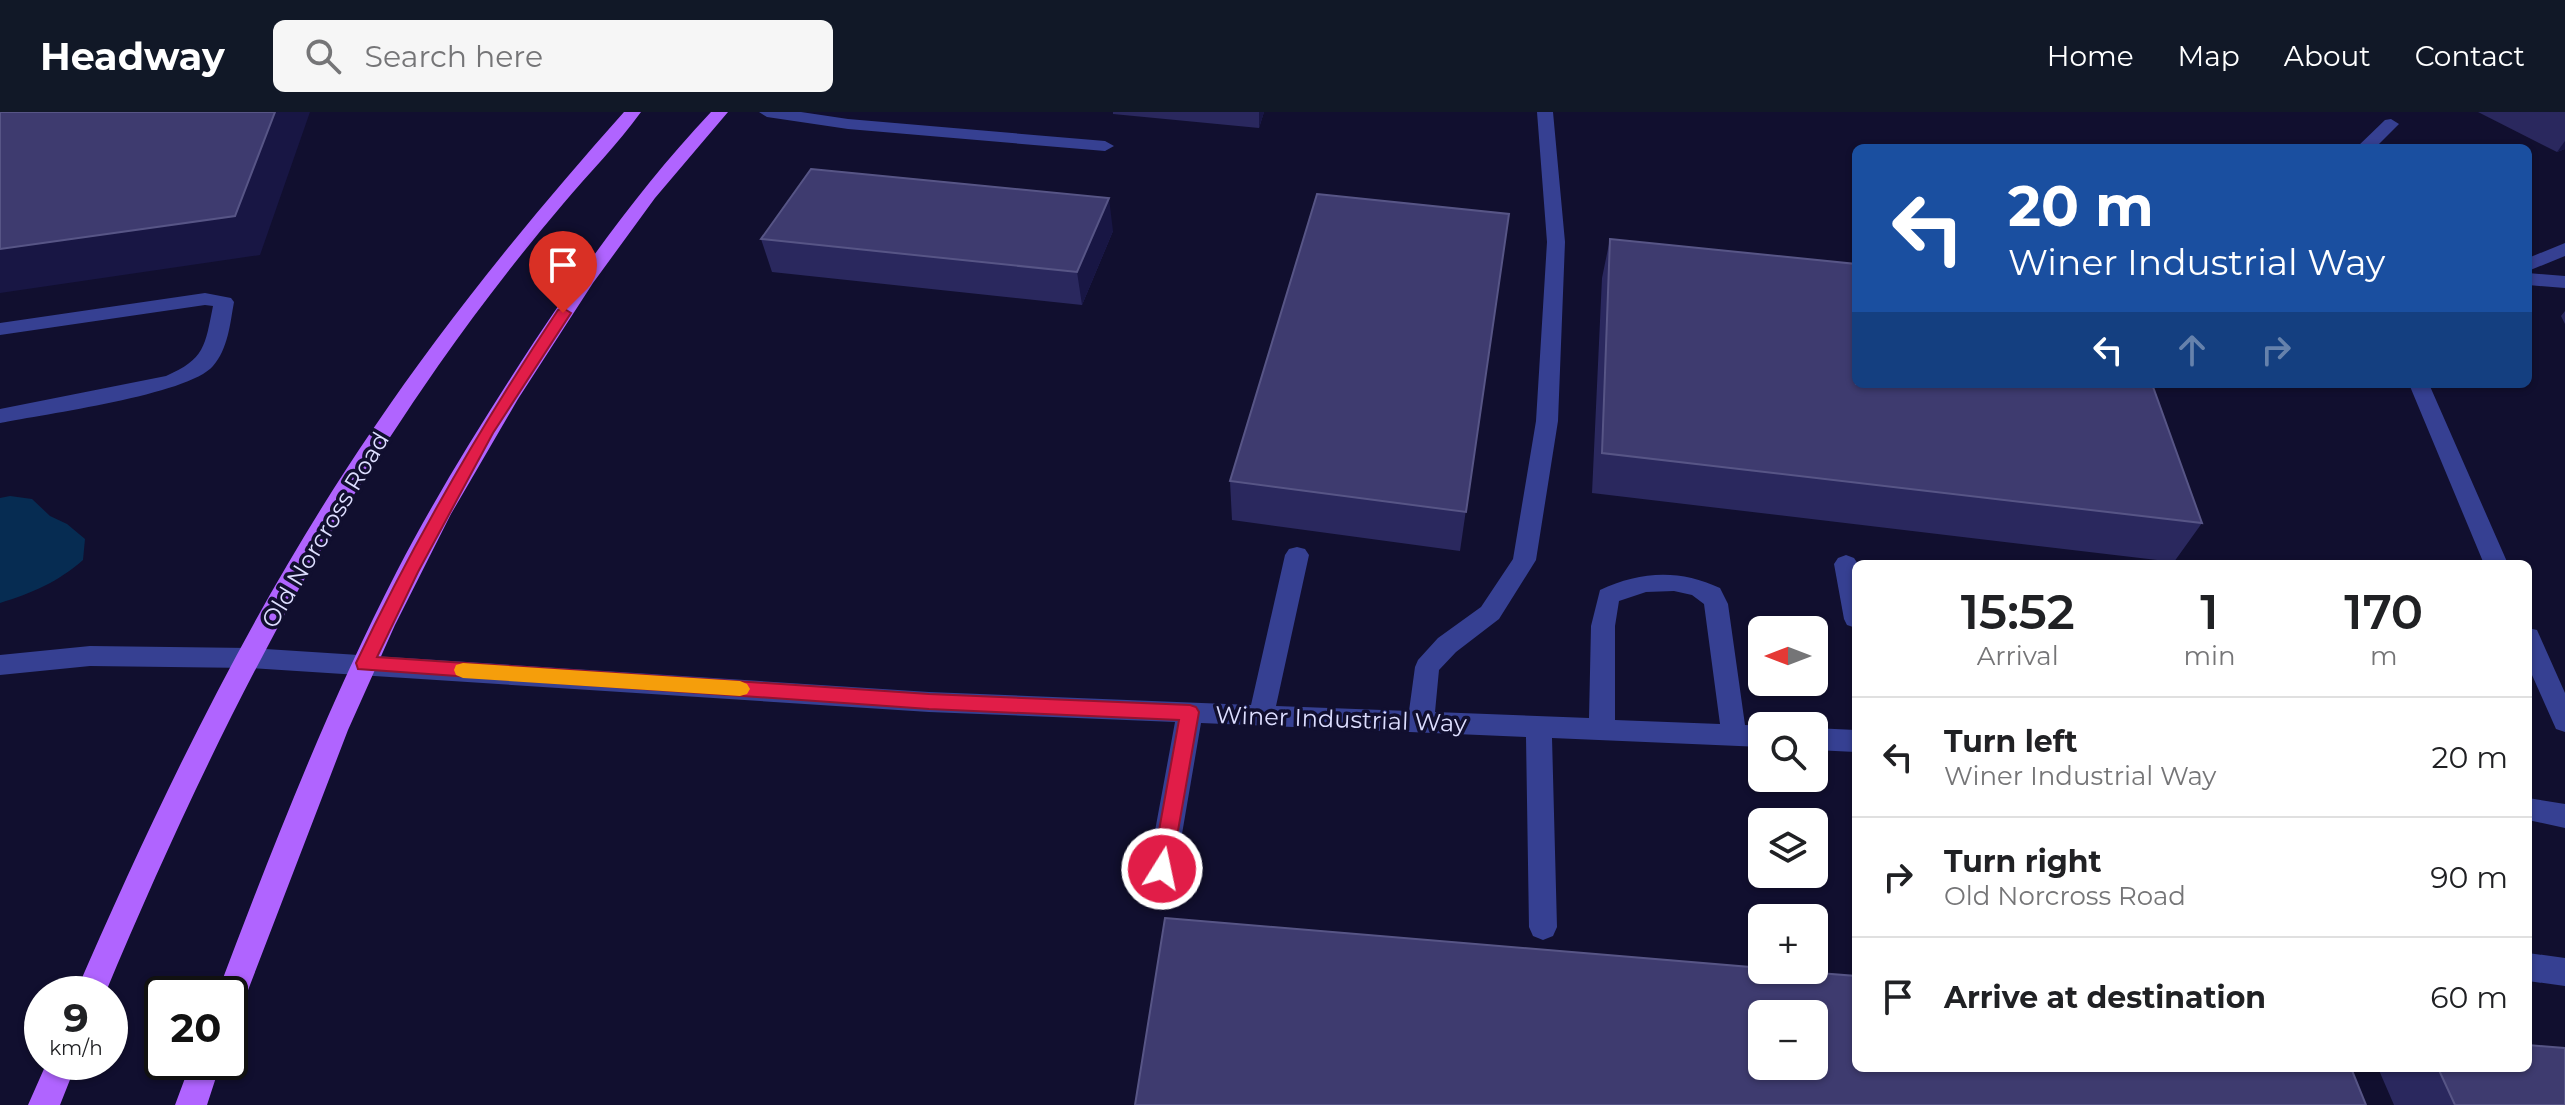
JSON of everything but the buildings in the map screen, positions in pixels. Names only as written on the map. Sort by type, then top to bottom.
[{"type":"main road","name":"Old Norcross Road","points":[[98,976],[182,787],[250,658],[358,468],[430,361],[550,205],[633,112]]},
{"type":"main road","points":[[239,976],[321,764],[365,663],[409,572],[486,432],[579,289],[646,199],[720,112]]},
{"type":"main road","points":[[44,1105],[54,1080]]},
{"type":"main road","points":[[191,1105],[200,1080]]},
{"type":"street","points":[[767,112],[848,124],[1105,146]]},
{"type":"street","points":[[1421,722],[1427,667],[1447,645],[1490,613],[1524,560],[1547,421],[1556,242],[1545,112]]},
{"type":"street","points":[[2369,144],[2391,124]]},
{"type":"street","points":[[2532,263],[2565,249]]},
{"type":"street","points":[[2532,279],[2565,282]]},
{"type":"street","points":[[0,329],[205,299],[224,302],[213,355],[198,371],[171,382],[0,416]]},
{"type":"street","points":[[2421,388],[2494,560]]},
{"type":"street","points":[[1261,716],[1297,555]]},
{"type":"street","points":[[1846,564],[1852,597]]},
{"type":"street","points":[[1602,730],[1603,626],[1608,596],[1624,587],[1682,583],[1700,587],[1712,594],[1716,604],[1734,735]]},
{"type":"street","points":[[2532,646],[2565,722]]},
{"type":"street","name":"Winer Industrial Way","points":[[0,665],[90,656],[250,658],[365,663],[929,702],[1748,736]]},
{"type":"street","points":[[1162,869],[1190,712]]},
{"type":"street","points":[[1539,727],[1543,927]]},
{"type":"street","points":[[1828,740],[1852,741]]},
{"type":"street","points":[[2532,810],[2565,816]]},
{"type":"street","points":[[2532,968],[2565,972]]},
{"type":"water","points":[[0,498],[32,499],[50,516],[67,524],[85,539],[83,560],[74,568],[44,586],[0,603]]},
{"type":"slow traffic","points":[[463,670],[740,689]]},
{"type":"route","points":[[563,313],[486,432],[409,572],[365,663],[929,702],[1190,712],[1162,869]]}]
